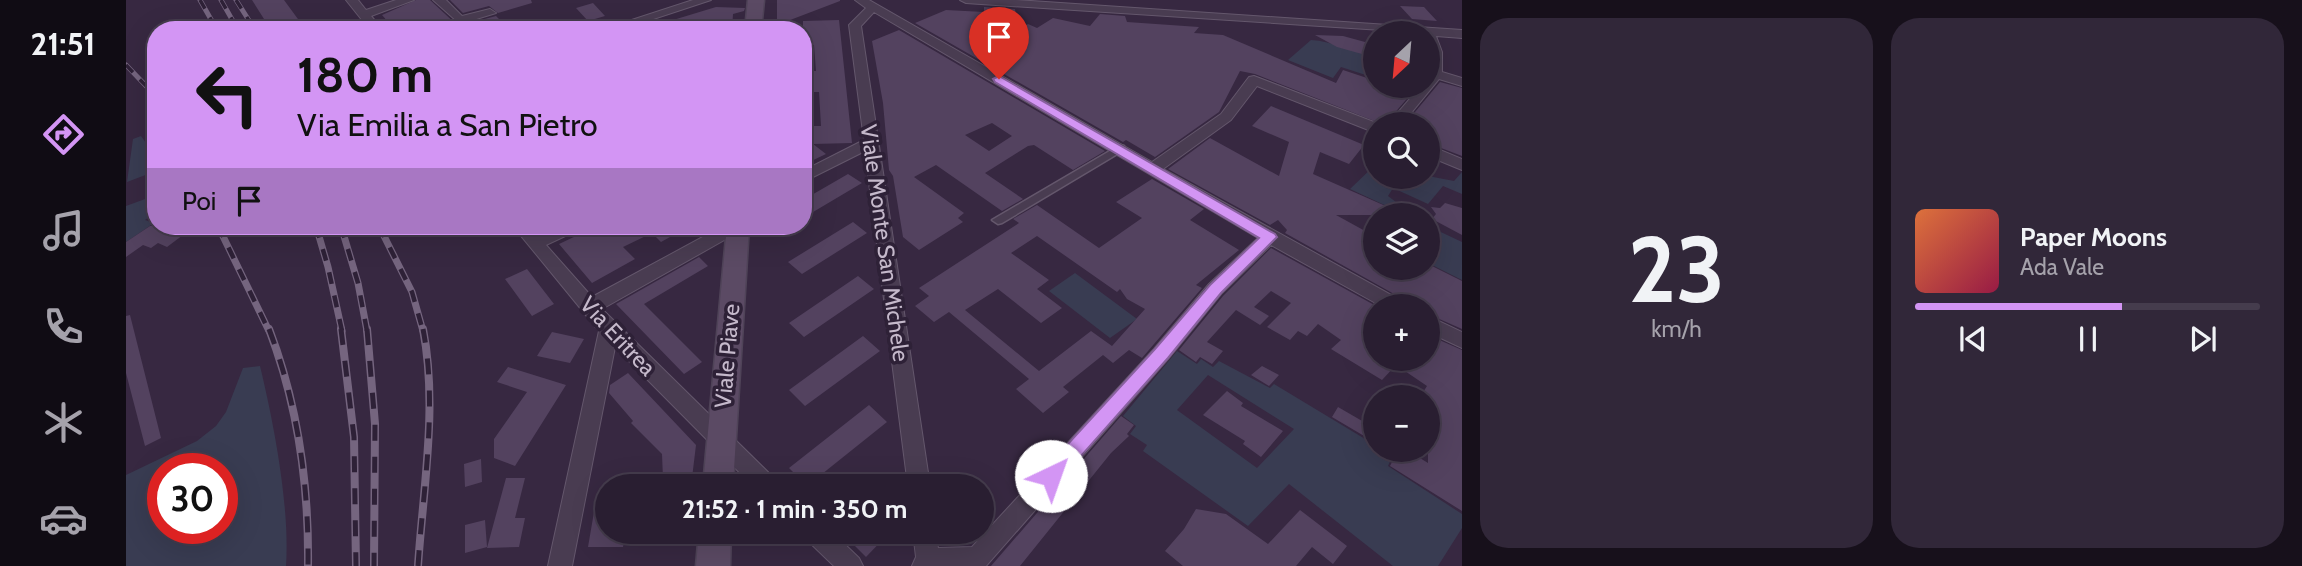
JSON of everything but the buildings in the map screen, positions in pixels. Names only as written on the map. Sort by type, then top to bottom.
[{"type":"main road","points":[[754,21],[755,0]]},
{"type":"main road","name":"Viale Piave","points":[[719,474],[736,235]]},
{"type":"main road","points":[[713,566],[714,544]]},
{"type":"street","points":[[352,0],[370,21]]},
{"type":"street","points":[[364,14],[408,0]]},
{"type":"street","points":[[439,0],[460,20],[490,13]]},
{"type":"street","points":[[636,21],[705,0]]},
{"type":"street","points":[[965,0],[1075,3],[1363,26]]},
{"type":"street","points":[[867,3],[1269,237],[1374,294]]},
{"type":"street","name":"Viale Monte San Michele","points":[[867,3],[855,23],[917,474]]},
{"type":"street","points":[[1440,32],[1462,34]]},
{"type":"street","points":[[1154,168],[1226,117],[1254,80],[1363,123]]},
{"type":"street","points":[[1440,82],[1462,82]]},
{"type":"street","points":[[1405,112],[1417,98]]},
{"type":"street","points":[[812,172],[870,143]]},
{"type":"street","points":[[998,220],[1119,148]]},
{"type":"street","points":[[1440,155],[1462,165]]},
{"type":"street","name":"Via Eritrea","points":[[528,235],[609,330],[754,474]]},
{"type":"street","points":[[535,243],[552,235]]},
{"type":"street","points":[[590,307],[721,235]]},
{"type":"street","points":[[925,544],[926,563],[974,562],[1161,354],[1215,289],[1269,237]]},
{"type":"street","points":[[1440,329],[1462,341]]},
{"type":"street","points":[[559,566],[609,330]]},
{"type":"street","points":[[828,544],[851,566]]},
{"type":"shaded area","points":[[1311,40],[1319,41],[1363,54],[1363,74],[1341,67],[1333,78],[1288,60]]},
{"type":"shaded area","points":[[141,136],[147,144],[147,174],[127,182],[133,139]]},
{"type":"shaded area","points":[[1462,172],[1462,194],[1443,186],[1429,203],[1395,189],[1440,189],[1440,178],[1454,181]]},
{"type":"shaded area","points":[[1363,177],[1363,189],[1392,189],[1388,196],[1397,203],[1380,203],[1350,189]]},
{"type":"shaded area","points":[[147,198],[147,228],[126,242],[126,206]]},
{"type":"shaded area","points":[[1440,232],[1462,242],[1462,280],[1440,269]]},
{"type":"shaded area","points":[[1075,273],[1137,319],[1110,338],[1049,291]]},
{"type":"shaded area","points":[[1177,351],[1197,364],[1201,359],[1213,367],[1219,361],[1270,388],[1274,384],[1363,438],[1363,462],[1390,462],[1388,466],[1462,514],[1462,528],[1438,566],[1393,566],[1289,484],[1248,526],[1143,451],[1147,445],[1130,434],[1136,426],[1123,416]],"holes":[[[1208,375],[1294,429],[1257,468],[1177,410]]]},
{"type":"shaded area","points":[[260,366],[283,492],[286,566],[126,566],[126,475],[147,465],[147,544],[238,544],[238,453],[172,453],[197,441],[216,426],[226,412],[243,368]]},
{"type":"railway","points":[[200,0],[212,21]]},
{"type":"railway","points":[[221,0],[233,21]]},
{"type":"railway","points":[[236,0],[249,21]]},
{"type":"railway","points":[[126,65],[147,87]]},
{"type":"railway","points":[[222,235],[269,331]]},
{"type":"railway","points":[[319,235],[342,331]]},
{"type":"railway","points":[[344,235],[358,283],[367,331]]},
{"type":"railway","points":[[384,235],[412,292],[423,331]]},
{"type":"railway","points":[[269,329],[287,387],[300,446],[308,566]]},
{"type":"railway","points":[[341,329],[354,437],[356,566]]},
{"type":"railway","points":[[367,329],[375,424],[374,566]]},
{"type":"railway","points":[[418,566],[429,418],[423,329]]},
{"type":"route","points":[[999,79],[1269,237],[1215,289],[1161,354],[1051,476]]}]
